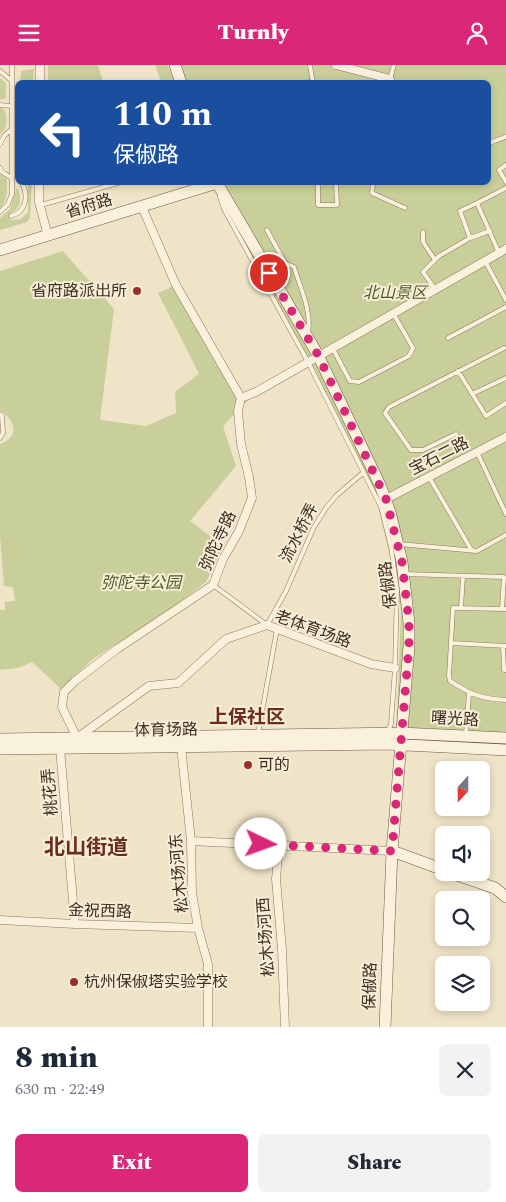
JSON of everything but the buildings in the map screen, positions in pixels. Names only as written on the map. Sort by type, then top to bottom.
[{"type":"main road","points":[[175,65],[180,80]]},
{"type":"main road","name":"省府路","points":[[0,250],[142,207],[190,187],[204,185]]},
{"type":"main road","name":"保俶路","points":[[218,185],[318,355],[368,469],[386,499],[399,544],[405,579],[409,646],[392,851],[385,1027]]},
{"type":"main road","name":"体育场路","points":[[0,739],[387,733],[423,745]]},
{"type":"main road","name":"曙光路","points":[[401,739],[466,736],[506,738]]},
{"type":"main road","name":"体育场路","points":[[0,749],[181,746],[401,739]]},
{"type":"main road","name":"曙光路","points":[[423,745],[506,751]]},
{"type":"main road","points":[[392,851],[435,867]]},
{"type":"main road","points":[[474,881],[495,888],[506,897]]},
{"type":"street","points":[[40,65],[40,80]]},
{"type":"street","points":[[336,65],[356,67],[388,80]]},
{"type":"street","points":[[39,185],[40,205],[48,236]]},
{"type":"street","points":[[142,207],[176,285],[242,398],[503,251]]},
{"type":"street","name":"弥陀寺路","points":[[77,738],[62,707],[64,692],[75,681],[117,649],[213,585],[223,559],[239,531],[252,498],[241,445],[238,411],[242,398]]},
{"type":"street","name":"宝石二路","points":[[386,499],[506,437]]},
{"type":"street","name":"老体育场路","points":[[77,738],[149,686],[178,683],[226,639],[267,625],[364,662],[395,668]]},
{"type":"street","name":"松木场河东","points":[[181,746],[191,841],[192,893],[198,928],[208,964],[208,1027]]},
{"type":"street","name":"桃花弄","points":[[60,748],[74,924]]},
{"type":"street","points":[[191,841],[392,851]]},
{"type":"street","name":"松木场河西","points":[[279,845],[276,879],[282,949],[285,1027]]},
{"type":"street","name":"金祝西路","points":[[0,920],[198,928]]},
{"type":"lane","points":[[0,212],[8,205],[12,177],[12,65]]},
{"type":"lane","points":[[310,65],[313,80]]},
{"type":"lane","points":[[390,80],[394,65]]},
{"type":"lane","points":[[0,71],[12,81]]},
{"type":"lane","points":[[0,105],[12,106]]},
{"type":"lane","points":[[0,144],[4,136],[12,129]]},
{"type":"lane","points":[[491,142],[506,137]]},
{"type":"lane","points":[[506,165],[499,170],[506,181]]},
{"type":"lane","points":[[0,168],[2,172],[15,178]]},
{"type":"lane","points":[[11,216],[18,215],[24,206],[25,189],[23,185]]},
{"type":"lane","points":[[40,205],[111,185]]},
{"type":"lane","points":[[218,185],[224,209],[368,469],[381,507],[392,547],[397,590],[395,668],[390,724],[387,733]]},
{"type":"lane","points":[[318,185],[318,205],[337,205],[336,185]]},
{"type":"lane","points":[[373,185],[372,193],[405,208]]},
{"type":"lane","points":[[470,238],[460,211],[506,188]]},
{"type":"lane","points":[[477,203],[490,231],[503,251]]},
{"type":"lane","points":[[268,231],[285,263],[294,267],[310,324],[308,337]]},
{"type":"lane","points":[[435,289],[423,272],[439,256],[470,238],[490,231]]},
{"type":"lane","points":[[422,232],[422,242],[435,260]]},
{"type":"lane","points":[[485,261],[506,300]]},
{"type":"lane","points":[[448,337],[506,307]]},
{"type":"lane","points":[[332,347],[350,381],[359,382],[409,356],[413,349],[393,313]]},
{"type":"lane","points":[[456,434],[423,450],[411,450],[385,413],[389,407],[505,349]]},
{"type":"lane","points":[[458,371],[486,416],[506,403]]},
{"type":"lane","points":[[472,394],[506,378]]},
{"type":"lane","points":[[0,414],[2,416],[2,433],[0,438]]},
{"type":"lane","points":[[477,452],[506,515]]},
{"type":"lane","name":"流水桥弄","points":[[267,625],[286,591],[314,527],[322,514],[337,495],[368,469]]},
{"type":"lane","points":[[429,477],[472,551]]},
{"type":"lane","points":[[399,544],[477,551],[506,535]]},
{"type":"lane","points":[[397,604],[405,579],[463,576],[504,577],[504,609],[453,608],[449,676],[450,681],[469,693],[488,699],[506,700]]},
{"type":"lane","points":[[461,608],[463,576]]},
{"type":"lane","points":[[213,585],[267,625]]},
{"type":"lane","points":[[258,734],[277,629]]},
{"type":"lane","points":[[451,643],[504,646],[504,670],[506,671]]},
{"type":"lane","points":[[466,736],[469,693]]},
{"type":"green space","points":[[48,65],[98,65],[102,80],[48,80]]},
{"type":"green space","points":[[155,65],[168,65],[173,80],[160,80]]},
{"type":"green space","name":"北山景区","points":[[170,65],[506,65],[506,747],[396,738],[401,611],[376,497],[216,185],[491,185],[491,80],[175,80]]},
{"type":"green space","points":[[34,69],[33,80],[20,80],[21,71]]},
{"type":"green space","points":[[0,78],[6,83],[6,98],[0,100]]},
{"type":"green space","points":[[0,108],[4,109],[7,119],[5,129],[0,134]]},
{"type":"green space","points":[[0,174],[7,179],[7,187],[6,198],[0,208]]},
{"type":"green space","points":[[28,185],[32,185],[30,218],[27,222],[0,230],[0,218],[10,209],[16,189],[18,189],[20,203],[10,213],[10,220],[21,219],[28,212]]},
{"type":"green space","name":"弥陀寺公园","points":[[63,251],[114,309],[100,420],[146,426],[176,413],[175,392],[199,374],[158,293],[176,285],[241,398],[256,392],[223,426],[236,466],[190,521],[223,546],[206,582],[169,610],[93,659],[61,689],[32,662],[18,668],[0,670],[0,610],[5,610],[5,602],[15,601],[13,587],[4,586],[0,536],[0,444],[11,437],[14,428],[9,419],[0,410],[0,271]]},
{"type":"place","name":"省府路派出所","points":[[137,291]]},
{"type":"place","name":"可的","points":[[248,765]]},
{"type":"place","name":"杭州保俶塔实验学校","points":[[74,982]]},
{"type":"district","name":"上保社区","points":[[247,717]]},
{"type":"district","name":"北山街道","points":[[86,848]]},
{"type":"route","points":[[261,844],[392,851],[409,646],[409,623],[402,562],[399,544],[386,499],[318,355],[269,273]]}]
